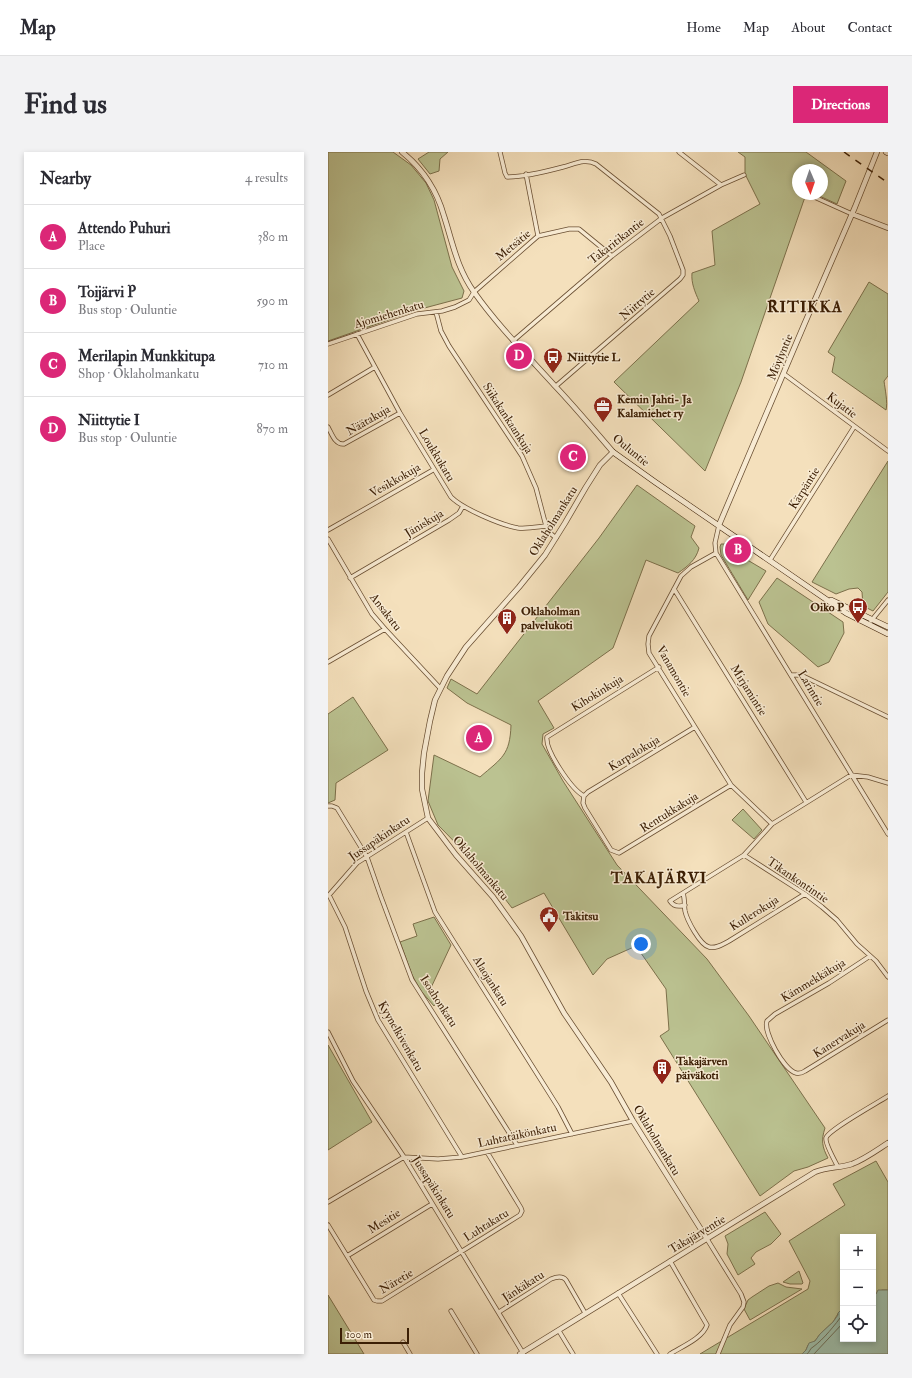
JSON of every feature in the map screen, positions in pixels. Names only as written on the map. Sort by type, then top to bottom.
[{"type":"main road","name":"Ouluntie","points":[[613,452],[846,613],[888,634]]},
{"type":"main road","name":"Ouluntie","points":[[822,596],[888,627]]},
{"type":"street","name":"Ouluntie","points":[[402,152],[414,162],[433,188],[444,215],[455,257],[463,275],[474,292],[513,341],[556,386],[613,452]]},
{"type":"street","points":[[500,152],[504,173],[506,176],[510,177],[564,167],[582,161],[593,162],[662,218]]},
{"type":"street","points":[[679,152],[721,185]]},
{"type":"street","name":"Möylyntie","points":[[719,525],[877,152]]},
{"type":"street","points":[[526,174],[538,236]]},
{"type":"street","name":"Takaritikantie","points":[[513,341],[612,256],[662,218],[721,185],[744,175]]},
{"type":"street","points":[[821,200],[888,228]]},
{"type":"street","name":"Niittytie","points":[[556,386],[683,276],[683,270],[662,218]]},
{"type":"street","name":"Metsätie","points":[[474,292],[538,236],[569,229],[578,230],[612,256]]},
{"type":"street","name":"Ajomiehenkatu","points":[[328,344],[417,314],[436,312],[455,307],[465,302],[474,292]]},
{"type":"street","name":"Siikakankaankuja","points":[[436,312],[441,331],[449,346],[522,456],[538,494],[546,526],[556,538]]},
{"type":"street","name":"Loukkukatu","points":[[357,334],[400,413],[418,441],[433,470],[451,497],[463,506],[497,522],[513,527],[523,528],[546,526]]},
{"type":"street","points":[[328,395],[375,367]]},
{"type":"street","name":"Kujatie","points":[[784,374],[888,452]]},
{"type":"street","name":"Näätakuja","points":[[328,426],[337,442],[340,444],[346,444],[400,413]]},
{"type":"street","name":"Kärpäntie","points":[[770,560],[854,426]]},
{"type":"street","name":"Oklaholmankatu","points":[[613,452],[600,465],[588,482],[545,555],[466,647],[440,688],[435,700],[430,721],[422,773],[422,794],[428,818],[456,855],[493,897],[521,936],[564,1013],[611,1082],[633,1121],[741,1294],[744,1302],[743,1307],[730,1325],[718,1354]]},
{"type":"street","name":"Vesikkokuja","points":[[328,530],[433,470]]},
{"type":"street","name":"Jäniskuja","points":[[350,578],[449,520],[459,513],[463,506]]},
{"type":"street","points":[[716,553],[715,543],[719,525]]},
{"type":"street","name":"Ansakatu","points":[[328,539],[372,614],[440,688]]},
{"type":"street","name":"Vanamontie","points":[[716,553],[687,570],[681,576],[649,636],[649,653],[731,785],[772,824]]},
{"type":"street","name":"Larintie","points":[[716,553],[888,834]]},
{"type":"street","name":"Mirjamintie","points":[[674,589],[806,802]]},
{"type":"street","points":[[868,625],[888,600]]},
{"type":"street","points":[[328,662],[385,629]]},
{"type":"street","name":"Kihokinkuja","points":[[584,796],[578,793],[566,779],[548,745],[547,737],[658,667]]},
{"type":"street","points":[[791,675],[805,677],[888,717]]},
{"type":"street","name":"Karpalokuja","points":[[584,796],[588,792],[695,728]]},
{"type":"street","points":[[683,893],[685,906],[674,906],[670,901],[744,855],[772,824],[851,775],[868,777],[888,783]]},
{"type":"street","name":"Rentukkakuja","points":[[584,796],[583,803],[585,808],[610,849],[617,853],[622,852],[731,785]]},
{"type":"street","name":"Isoahonkatu","points":[[328,806],[337,808],[367,857],[412,980],[517,1145]]},
{"type":"street","name":"Jussapäkinkatu","points":[[329,895],[353,866],[428,818]]},
{"type":"street","name":"Alaojankatu","points":[[406,832],[435,912],[558,1107],[572,1134]]},
{"type":"street","name":"Tikankontintie","points":[[744,855],[805,894],[830,914],[857,944],[879,963],[888,977]]},
{"type":"street","name":"Kullerokuja","points":[[685,906],[687,916],[699,939],[706,946],[714,947],[729,941],[805,894]]},
{"type":"street","name":"Kyynelkivenkatu","points":[[329,895],[346,927],[366,991],[378,1020],[462,1157]]},
{"type":"street","name":"Kämmekkäkuja","points":[[799,1074],[788,1068],[775,1048],[768,1033],[766,1022],[775,1014],[835,979],[870,956]]},
{"type":"street","name":"Kanervakuja","points":[[799,1074],[805,1072],[888,1020]]},
{"type":"street","name":"Jussapäkinkatu","points":[[328,1032],[353,1081],[404,1157],[499,1312],[522,1353]]},
{"type":"street","points":[[838,1167],[827,1145],[827,1136],[836,1128],[888,1096]]},
{"type":"street","name":"Luhtatäikönkatu","points":[[404,1157],[438,1159],[462,1157],[633,1121]]},
{"type":"street","name":"Takajärventie","points":[[522,1353],[815,1172],[822,1169],[850,1165],[888,1143]]},
{"type":"street","name":"Luhtakatu","points":[[462,1252],[522,1213],[521,1208],[487,1152]]},
{"type":"street","points":[[328,1202],[404,1157]]},
{"type":"street","name":"Mesitie","points":[[347,1256],[432,1204]]},
{"type":"street","name":"Näretie","points":[[328,1225],[374,1300],[379,1302],[462,1252]]},
{"type":"street","points":[[670,1261],[707,1324],[705,1330],[700,1335],[670,1354]]},
{"type":"street","name":"Jänkäkatu","points":[[499,1312],[551,1279],[559,1277],[566,1280],[585,1313]]},
{"type":"street","points":[[618,1293],[657,1354]]},
{"type":"street","points":[[450,1311],[477,1354]]},
{"type":"street","points":[[558,1331],[573,1354]]},
{"type":"street","points":[[403,1342],[410,1354]]},
{"type":"shaded area","points":[[328,152],[393,152],[411,165],[426,183],[434,200],[452,267],[464,291],[462,298],[417,310],[328,341]]},
{"type":"shaded area","points":[[429,152],[448,152],[440,159],[439,171],[430,174],[418,159]]},
{"type":"shaded area","points":[[738,152],[806,152],[823,164],[792,164],[792,200],[804,200],[741,382],[705,471],[614,382],[699,301],[693,284],[692,273],[715,265],[712,231],[760,204],[745,174],[745,157]]},
{"type":"shaded area","points":[[828,168],[846,181],[837,204],[828,200]]},
{"type":"shaded area","points":[[869,282],[888,294],[888,376],[884,381],[887,400],[886,410],[832,372],[835,357],[828,352]]},
{"type":"shaded area","points":[[888,461],[888,592],[873,611],[863,606],[862,592],[858,588],[849,589],[836,594],[812,582]]},
{"type":"shaded area","points":[[637,485],[695,526],[691,537],[699,548],[698,552],[691,562],[678,573],[646,560],[613,648],[538,701],[554,728],[543,734],[542,744],[563,781],[617,865],[707,959],[749,1016],[825,1128],[823,1143],[824,1150],[828,1158],[808,1167],[794,1171],[760,1196],[660,1036],[669,1030],[666,989],[636,946],[607,959],[593,975],[544,893],[512,908],[486,874],[438,825],[428,801],[434,755],[480,777],[499,760],[507,750],[509,743],[511,725],[467,703],[447,688],[451,679],[477,694],[599,538]]},
{"type":"shaded area","points":[[721,544],[725,544],[734,552],[766,571],[748,600],[721,555]]},
{"type":"shaded area","points":[[777,578],[843,622],[844,633],[829,662],[818,667],[768,624],[759,602]]},
{"type":"shaded area","points":[[353,697],[388,750],[336,783],[335,800],[328,803],[328,714]]},
{"type":"shaded area","points":[[743,809],[762,830],[754,839],[732,820]]},
{"type":"shaded area","points":[[434,917],[451,945],[429,992],[433,999],[437,1001],[434,1006],[421,991],[412,975],[400,942],[417,936],[413,924]]},
{"type":"shaded area","points":[[328,1045],[372,1122],[328,1150]]},
{"type":"shaded area","points":[[876,1161],[888,1182],[888,1290],[882,1290],[876,1294],[876,1234],[840,1234],[840,1311],[833,1322],[815,1341],[808,1345],[802,1354],[700,1354],[808,1289],[810,1281],[789,1241],[845,1205],[833,1184]]},
{"type":"shaded area","points":[[765,1212],[781,1234],[771,1244],[756,1252],[751,1258],[755,1264],[738,1275],[727,1254],[728,1244],[725,1236]]},
{"type":"shaded area","points":[[799,1271],[802,1284],[790,1284],[783,1282]]},
{"type":"shaded area","points":[[778,1283],[786,1287],[802,1289],[750,1320],[744,1309],[748,1300],[769,1286]]},
{"type":"shaded area","points":[[328,1295],[364,1354],[328,1354]]},
{"type":"water","points":[[878,1290],[888,1290],[888,1354],[802,1354],[806,1350],[809,1343],[815,1341],[833,1322],[840,1311],[840,1342],[876,1342],[876,1294]]},
{"type":"railway","points":[[844,152],[888,183]]},
{"type":"place","name":"Niittytie I","points":[[519,356]]},
{"type":"place","name":"Niittytie L","points":[[553,374]]},
{"type":"place","name":"Kemin Jahti- Ja Kalamiehet ry","points":[[603,423]]},
{"type":"place","name":"Merilapin Munkkitupa","points":[[573,457]]},
{"type":"place","name":"Toijärvi P","points":[[738,550]]},
{"type":"place","name":"Oiko P","points":[[858,624]]},
{"type":"place","name":"Oklaholman palvelukoti","points":[[507,635]]},
{"type":"place","name":"Attendo Puhuri","points":[[479,738]]},
{"type":"place","name":"Takitsu","points":[[549,933]]},
{"type":"place","name":"Takajärven päiväkoti","points":[[662,1085]]},
{"type":"district","name":"RITIKKA","points":[[805,306]]},
{"type":"district","name":"TAKAJÄRVI","points":[[659,877]]}]
